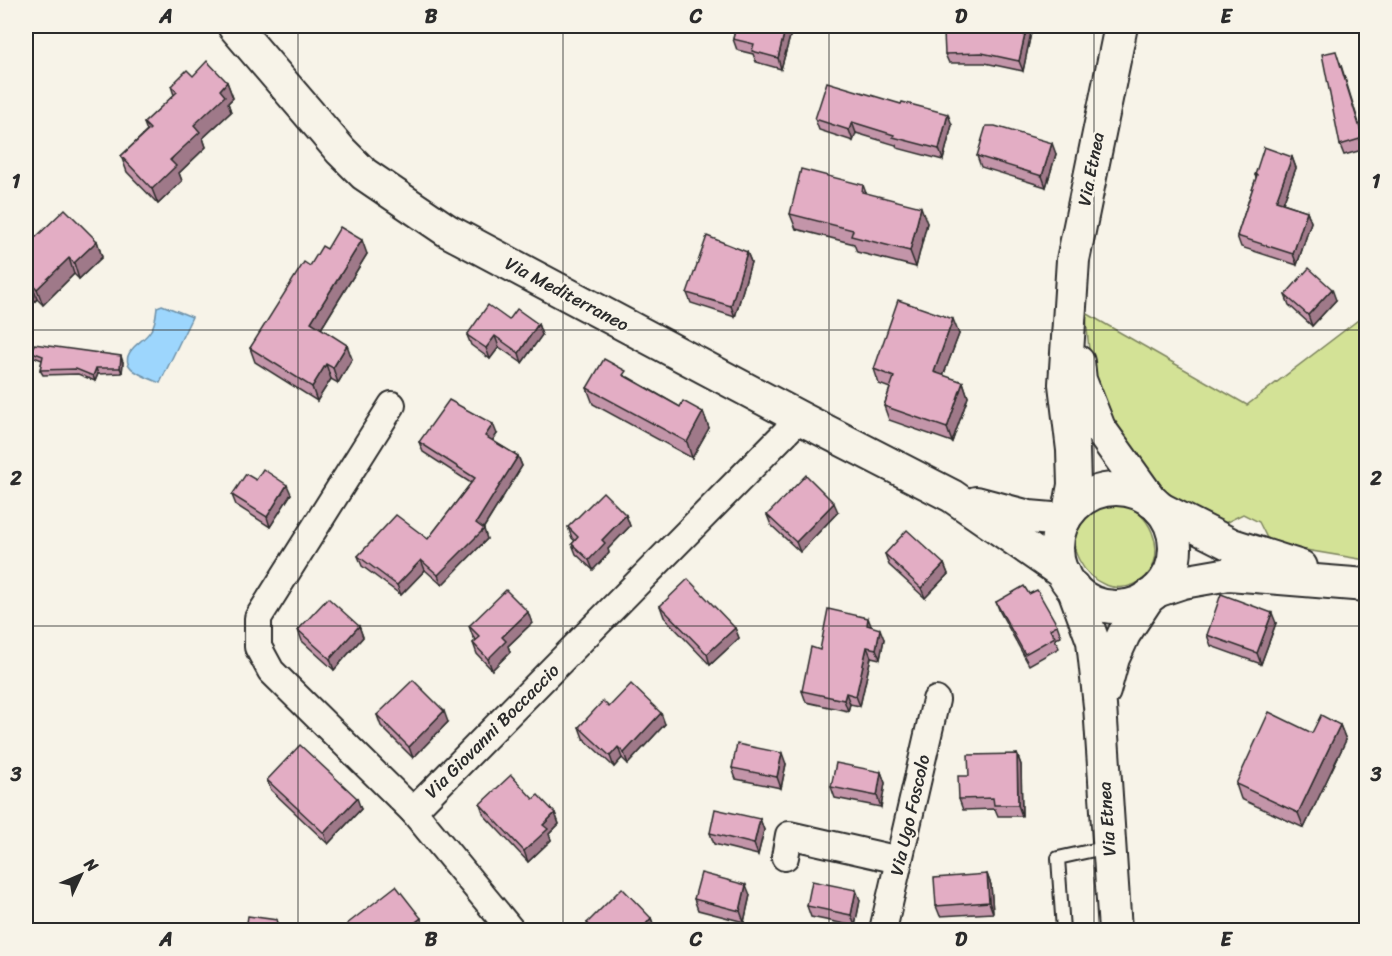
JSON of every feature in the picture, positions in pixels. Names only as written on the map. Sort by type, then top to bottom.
[{"type":"street","name":"Via Mediterraneo","points":[[234,26],[340,151],[364,174],[448,231],[952,496]]},
{"type":"street","name":"Via Etnea","points":[[1070,314],[1073,260],[1121,26]]},
{"type":"street","points":[[1070,314],[1080,380],[1099,428],[1169,523],[1174,550],[1167,576],[1124,634],[1100,706]]},
{"type":"street","points":[[1068,580],[1059,565],[1057,547],[1074,485],[1073,450],[1065,384],[1070,314]]},
{"type":"street","name":"Via Giovanni Boccaccio","points":[[393,405],[258,618],[258,646],[271,671],[413,810],[800,418]]},
{"type":"street","points":[[952,496],[1029,517],[1067,516],[1083,499],[1108,489],[1127,490],[1232,545],[1362,585]]},
{"type":"street","points":[[952,496],[1068,580],[1087,599],[1114,607],[1132,604],[1183,582],[1229,574],[1362,585]]},
{"type":"street","name":"Via Etnea","points":[[1068,580],[1093,641],[1100,706],[1115,930]]},
{"type":"street","name":"Via Ugo Foscolo","points":[[883,930],[936,699]]},
{"type":"street","points":[[413,810],[500,927]]},
{"type":"street","points":[[784,857],[789,835],[899,860]]},
{"type":"lane","points":[[1062,930],[1058,858],[1109,847]]},
{"type":"green space","points":[[1086,313],[1247,405],[1366,314],[1366,560],[1270,544],[1259,522],[1243,514],[1219,526],[1185,509],[1169,496],[1139,464],[1104,404],[1091,364]]},
{"type":"green space","points":[[1115,502],[1133,509],[1142,516],[1152,532],[1156,550],[1153,565],[1145,577],[1134,585],[1120,587],[1105,585],[1091,576],[1079,560],[1074,545],[1075,530],[1081,517],[1092,507]]},
{"type":"water","points":[[162,305],[192,317],[160,383],[139,374],[129,366],[127,360],[134,347],[151,330],[155,322],[157,307]]},
{"type":"building","points":[[736,26],[786,26],[778,58],[752,51],[754,44],[733,39]]},
{"type":"building","points":[[986,26],[1027,26],[1019,61],[982,53],[945,54],[944,33],[985,32]]},
{"type":"building","points":[[1336,51],[1363,138],[1340,145],[1322,54]]},
{"type":"building","points":[[207,61],[227,82],[220,90],[225,96],[194,125],[200,132],[170,160],[176,166],[152,189],[121,156],[150,129],[144,123],[177,92],[171,86],[187,70],[193,76]]},
{"type":"building","points":[[827,82],[901,104],[902,102],[948,114],[939,149],[893,137],[894,135],[852,122],[849,130],[815,119]]},
{"type":"building","points":[[986,126],[995,126],[1052,143],[1042,176],[977,156]]},
{"type":"building","points":[[1264,147],[1292,157],[1276,201],[1307,211],[1293,254],[1237,236]]},
{"type":"building","points":[[801,169],[863,185],[862,192],[921,207],[910,251],[851,236],[853,230],[790,214]]},
{"type":"building","points":[[65,209],[97,241],[74,263],[69,258],[37,289],[32,283],[26,289],[26,236],[30,232],[36,237]]},
{"type":"building","points":[[340,227],[362,240],[311,322],[347,345],[333,368],[326,364],[312,387],[250,348],[304,262],[310,266],[322,246],[327,249]]},
{"type":"building","points":[[707,236],[747,252],[731,306],[687,293]]},
{"type":"building","points":[[1309,268],[1332,289],[1308,315],[1285,295]]},
{"type":"building","points":[[898,300],[953,319],[934,372],[963,382],[947,428],[884,406],[894,377],[874,369]]},
{"type":"building","points":[[488,305],[509,320],[517,309],[538,324],[519,353],[495,336],[486,348],[467,335]]},
{"type":"building","points":[[34,344],[121,356],[120,368],[96,368],[93,376],[76,369],[40,370],[43,356],[32,352]]},
{"type":"building","points":[[604,359],[626,371],[623,375],[680,407],[683,401],[703,412],[687,442],[587,388]]},
{"type":"building","points":[[449,400],[493,424],[485,436],[518,456],[476,523],[484,529],[438,575],[421,560],[397,585],[358,556],[396,515],[428,539],[475,478],[419,442]]},
{"type":"building","points":[[263,469],[287,485],[267,517],[232,495],[246,474],[256,480]]},
{"type":"building","points":[[806,475],[834,503],[796,542],[767,515]]},
{"type":"building","points":[[603,492],[626,515],[602,540],[605,543],[589,560],[572,544],[578,537],[568,527]]},
{"type":"building","points":[[907,530],[944,564],[921,588],[885,554]]},
{"type":"building","points":[[688,579],[735,628],[707,654],[660,606]]},
{"type":"building","points":[[1024,586],[1029,594],[1037,590],[1057,625],[1050,629],[1055,637],[1025,654],[996,602]]},
{"type":"building","points":[[506,590],[528,612],[502,637],[506,641],[488,659],[473,643],[480,637],[469,626]]},
{"type":"building","points":[[1221,594],[1272,613],[1257,653],[1207,635]]},
{"type":"building","points":[[328,598],[359,626],[330,659],[298,630]]},
{"type":"building","points":[[828,609],[868,618],[867,625],[880,629],[876,649],[867,647],[856,696],[846,693],[844,700],[802,691],[811,647],[820,650]]},
{"type":"building","points":[[413,680],[444,711],[409,747],[377,715]]},
{"type":"building","points":[[631,684],[661,713],[624,753],[618,747],[610,756],[579,727],[603,701],[609,707]]},
{"type":"building","points":[[1269,712],[1312,733],[1321,715],[1340,725],[1298,813],[1236,784]]},
{"type":"building","points":[[737,744],[782,753],[777,777],[732,768]]},
{"type":"building","points":[[300,745],[357,798],[324,833],[267,780]]},
{"type":"building","points":[[1017,754],[1018,805],[994,805],[993,798],[959,799],[958,776],[969,776],[968,755]]},
{"type":"building","points":[[836,763],[881,772],[877,796],[831,787]]},
{"type":"building","points":[[511,775],[533,799],[538,795],[555,813],[543,825],[548,829],[524,851],[480,804]]},
{"type":"building","points":[[715,809],[760,819],[754,844],[710,833]]},
{"type":"building","points":[[701,873],[746,885],[740,911],[694,899]]},
{"type":"building","points":[[987,874],[989,902],[936,906],[934,878]]},
{"type":"building","points":[[812,881],[856,890],[851,915],[807,906]]},
{"type":"building","points":[[396,886],[421,918],[405,930],[352,930],[347,924]]},
{"type":"building","points":[[622,888],[651,918],[646,924],[653,930],[595,930],[587,923]]},
{"type":"building","points":[[248,916],[277,920],[275,930],[246,930]]}]
